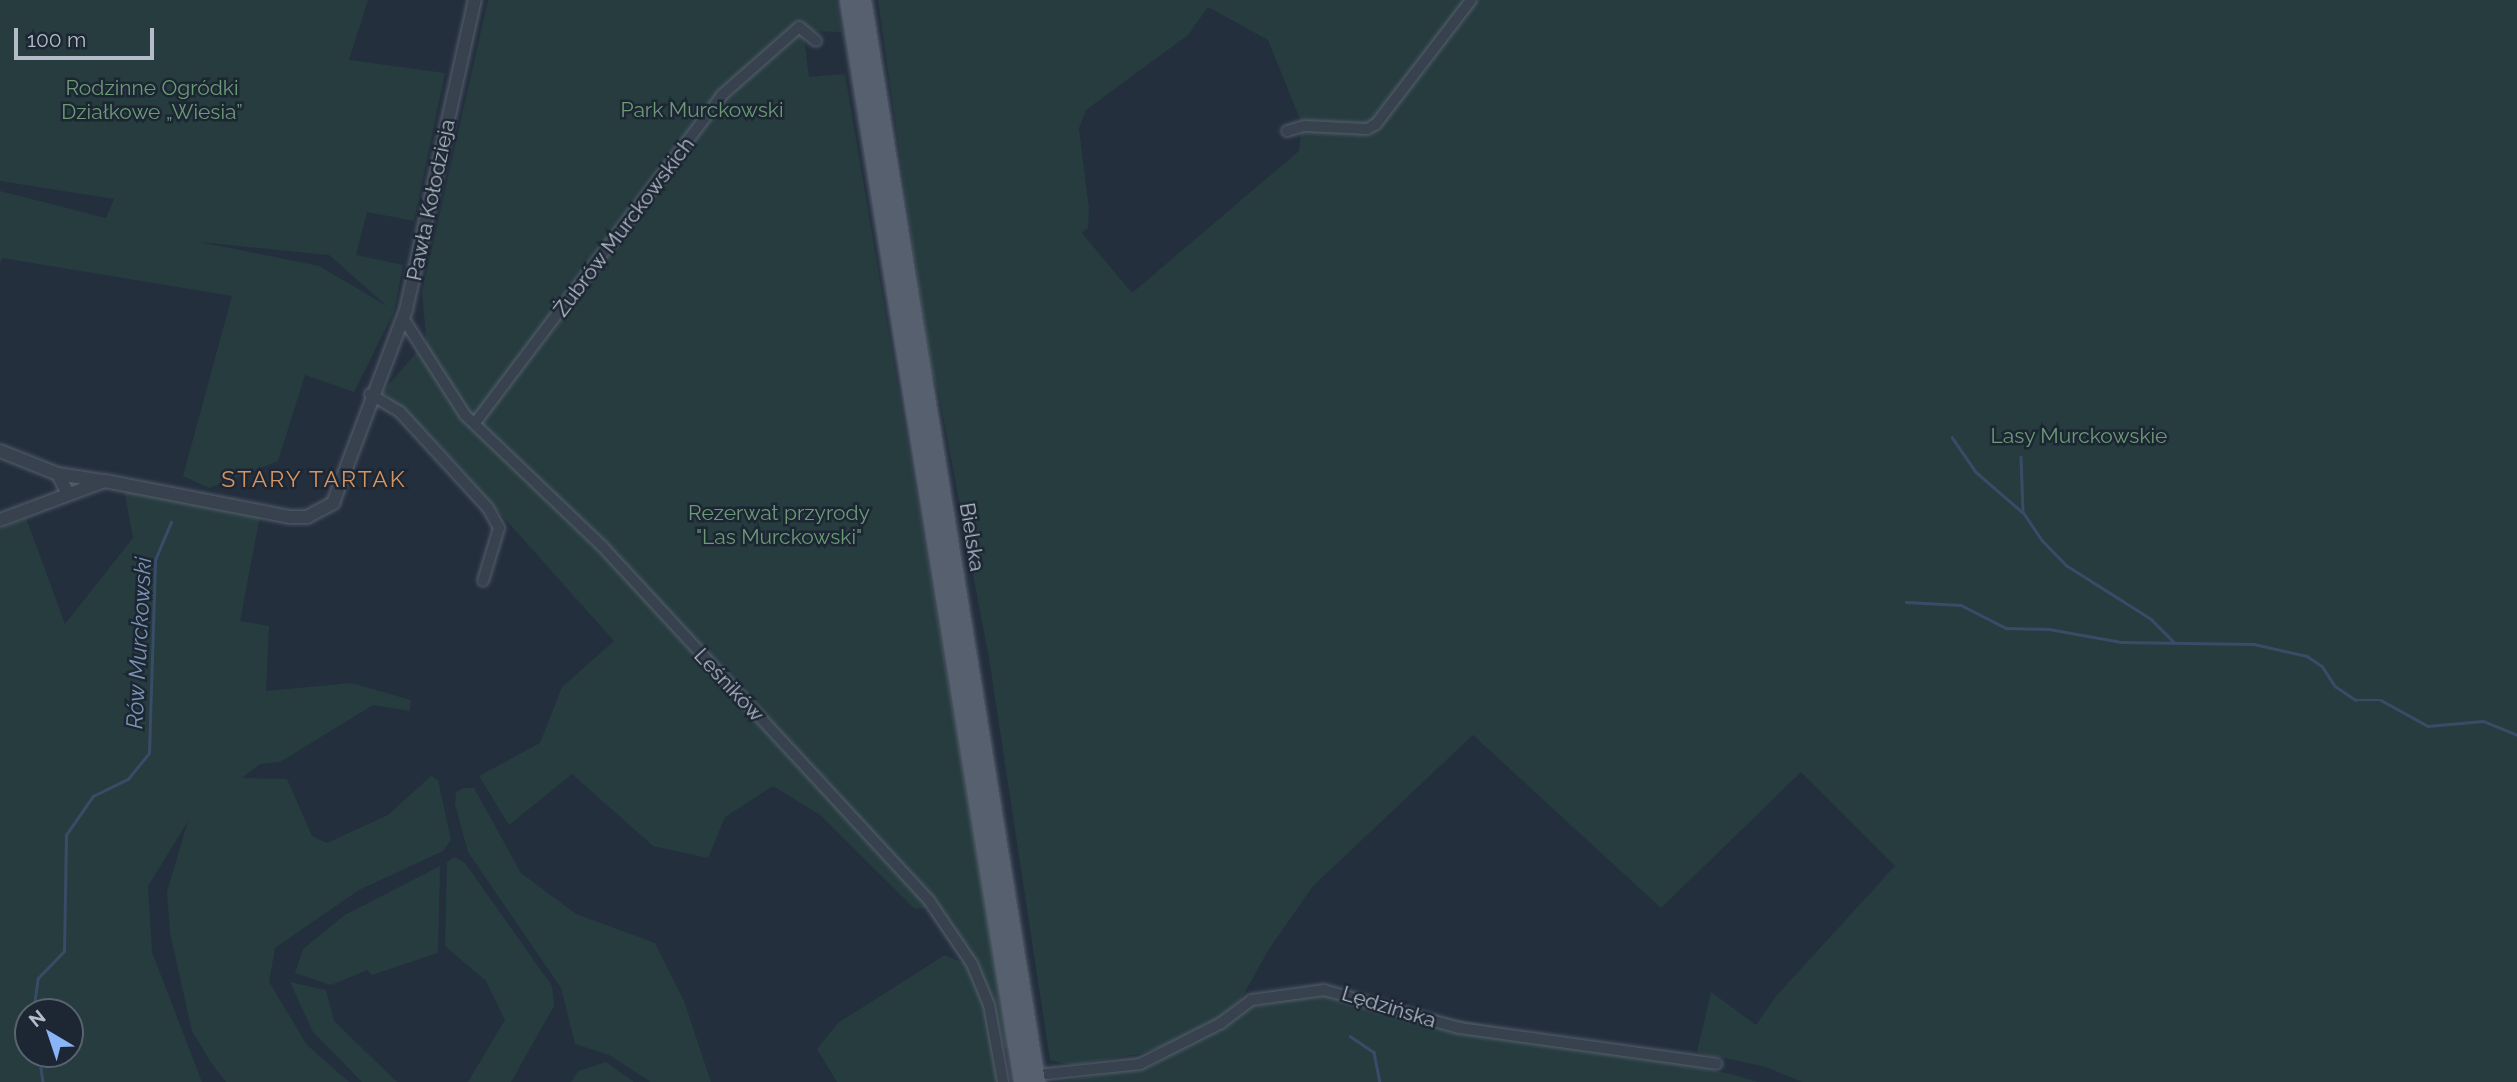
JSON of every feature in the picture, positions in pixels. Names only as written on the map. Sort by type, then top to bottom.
[{"type":"main road","name":"Bielska","points":[[848,0],[1032,1080]]},
{"type":"main road","name":"Bielska","points":[[863,0],[1032,1080]]},
{"type":"street","name":"Pawła Kołodzieja","points":[[104,481],[291,517],[307,517],[324,510],[338,491],[370,394],[402,318],[475,0]]},
{"type":"street","points":[[1287,131],[1305,126],[1367,129],[1376,124],[1471,0]]},
{"type":"street","name":"Żubrów Murckowskich","points":[[475,424],[722,95],[799,27],[816,41]]},
{"type":"street","name":"Leśników","points":[[402,318],[447,391],[475,424],[602,546],[930,902],[966,954],[989,1005],[1003,1082]]},
{"type":"street","points":[[370,394],[400,412],[488,508],[499,528],[483,581]]},
{"type":"street","points":[[0,451],[58,474],[104,481]]},
{"type":"street","points":[[58,474],[67,492]]},
{"type":"street","points":[[0,520],[67,492],[104,481]]},
{"type":"street","name":"Lędzińska","points":[[1032,1080],[1140,1064],[1222,1023],[1251,1000],[1324,989],[1459,1028],[1717,1064]]},
{"type":"green space","name":"Rodzinne Ogródki Działkowe „Wiesia”","points":[[0,0],[368,0],[349,60],[445,73],[414,221],[367,212],[356,255],[403,265],[394,312],[354,392],[305,375],[278,461],[209,488],[183,476],[232,296],[2,258],[0,264],[0,191],[106,218],[114,199],[0,181]],"holes":[[[200,242],[329,255],[387,306],[319,266]]]},
{"type":"green space","points":[[488,0],[836,0],[842,32],[803,31],[809,77],[845,74],[1010,1047],[1004,1048],[995,1013],[998,1082],[837,1082],[817,1049],[838,1023],[945,955],[963,963],[927,908],[915,909],[820,815],[773,786],[725,817],[708,858],[653,846],[572,774],[509,825],[479,776],[540,743],[562,687],[614,641],[440,446],[382,392],[417,352],[438,373],[427,347],[422,292]]},
{"type":"green space","name":"Lasy Murckowskie","points":[[878,0],[2517,0],[2517,1082],[1802,1082],[1766,1067],[1697,1052],[1711,992],[1756,1025],[1777,995],[1895,866],[1801,772],[1661,908],[1473,735],[1313,886],[1269,949],[1241,999],[1220,1017],[1178,1041],[1139,1054],[1072,1065],[1050,1060],[989,658],[939,395],[930,367]],"holes":[[[1208,7],[1268,40],[1302,124],[1299,151],[1132,293],[1082,233],[1088,228],[1089,208],[1079,128],[1086,110],[1188,35]]]},
{"type":"green space","points":[[124,489],[260,516],[240,621],[269,626],[266,691],[351,683],[411,700],[410,711],[373,705],[280,762],[260,764],[242,778],[287,779],[312,836],[327,843],[388,815],[431,776],[438,780],[451,840],[443,851],[359,890],[275,948],[269,982],[307,1045],[349,1082],[226,1082],[212,1064],[192,1031],[170,933],[167,892],[188,821],[148,886],[152,952],[202,1082],[0,1082],[0,529],[26,518],[65,624],[133,538]]},
{"type":"green space","points":[[464,788],[474,788],[521,873],[576,914],[655,943],[684,1001],[711,1082],[651,1082],[609,1055],[575,1044],[561,988],[468,852],[455,804],[456,792]]},
{"type":"green space","points":[[454,857],[465,863],[552,986],[554,1006],[511,1082],[468,1082],[505,1020],[486,981],[445,946],[447,862]]},
{"type":"green space","points":[[440,866],[438,953],[372,975],[367,970],[331,985],[295,973],[303,949],[345,915]]},
{"type":"green space","points":[[290,982],[326,990],[334,1021],[397,1082],[362,1082],[313,1032]]},
{"type":"green space","points":[[1336,995],[1731,1074],[1758,1082],[1058,1082],[1151,1066],[1246,1009],[1281,1000]]},
{"type":"green space","points":[[606,1062],[634,1082],[571,1082],[578,1071]]},
{"type":"waterway","points":[[1952,437],[1976,472],[2021,511]]},
{"type":"waterway","points":[[2021,457],[2023,512],[2042,540],[2066,565],[2151,619],[2174,642]]},
{"type":"waterway","name":"Rów Murckowski","points":[[35,998],[38,978],[64,951],[66,835],[93,796],[128,779],[149,753],[155,560],[171,522]]},
{"type":"waterway","points":[[1906,602],[1961,605],[2006,628],[2049,629],[2121,642],[2254,644],[2307,656],[2322,666],[2335,686],[2356,700],[2381,700],[2428,726],[2483,721],[2517,735]]},
{"type":"waterway","points":[[1350,1036],[1374,1052],[1380,1082]]},
{"type":"waterway","name":"Rów Murckowski","points":[[41,1068],[43,1082]]},
{"type":"district","name":"STARY TARTAK","points":[[314,479]]},
{"type":"park label","name":"Park Murckowski","points":[[702,110]]},
{"type":"park label","name":"Rezerwat przyrody \"Las Murckowski\"","points":[[779,525]]}]
